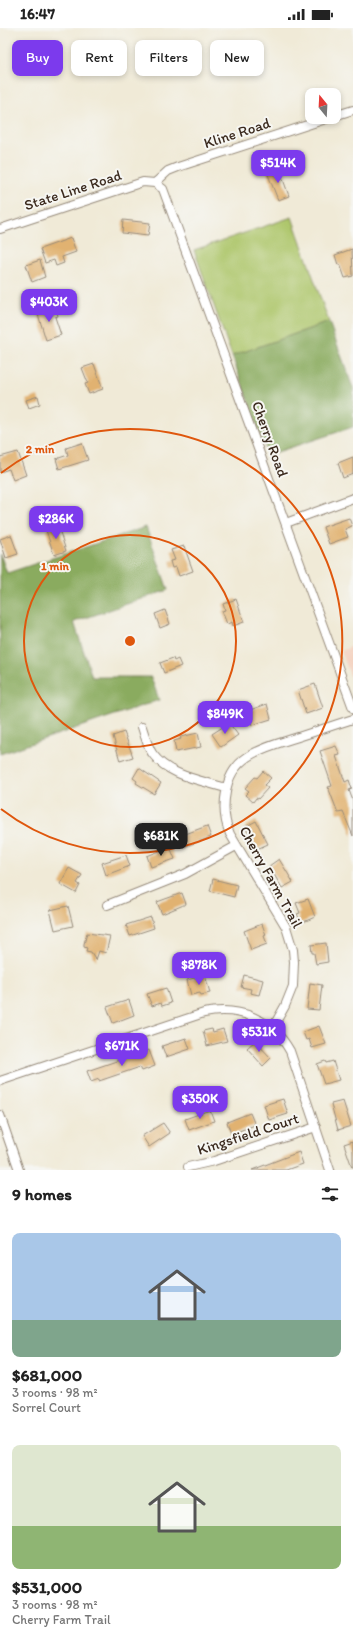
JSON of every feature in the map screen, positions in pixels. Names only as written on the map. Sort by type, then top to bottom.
[{"type":"street","name":"Kline Road","points":[[341,114],[353,110]]},
{"type":"street","name":"Kline Road","points":[[155,183],[168,171],[178,167],[311,124]]},
{"type":"street","name":"State Line Road","points":[[0,229],[130,185],[143,182],[155,183]]},
{"type":"street","name":"Cherry Road","points":[[155,183],[163,189],[167,198],[353,708]]},
{"type":"street","points":[[286,523],[353,498]]},
{"type":"street","name":"Cherry Farm Trail","points":[[272,1028],[285,1006],[292,986],[294,962],[293,950],[286,927],[236,846],[226,823],[224,811],[226,788],[236,766],[254,753],[353,719]]},
{"type":"street","points":[[142,727],[152,753],[165,766],[185,775],[226,788]]},
{"type":"street","points":[[107,905],[185,874],[236,846]]},
{"type":"street","points":[[0,1081],[204,1013],[223,1010],[238,1012],[261,1020],[272,1028],[284,1041],[293,1057],[330,1170]]},
{"type":"street","points":[[0,1115],[19,1170]]},
{"type":"street","name":"Kingsfield Court","points":[[188,1167],[214,1161],[316,1127]]},
{"type":"shaded area","points":[[353,646],[353,683],[341,651]]},
{"type":"green space","points":[[292,217],[329,322],[232,356],[194,250]]},
{"type":"green space","points":[[329,322],[353,388],[353,427],[268,455],[232,356]]},
{"type":"green space","points":[[146,527],[168,590],[74,622],[92,677],[151,677],[159,700],[0,754],[0,554],[7,573]]},
{"type":"building","points":[[279,168],[289,196],[278,200],[267,172]]},
{"type":"building","points":[[123,220],[150,223],[148,236],[122,233]]},
{"type":"building","points":[[71,238],[76,252],[62,257],[64,263],[56,266],[54,260],[45,263],[40,249]]},
{"type":"building","points":[[352,249],[353,276],[345,278],[340,264],[338,265],[335,255]]},
{"type":"building","points":[[40,260],[45,277],[32,282],[26,265]]},
{"type":"building","points":[[55,306],[58,316],[55,317],[61,335],[46,340],[37,311]]},
{"type":"building","points":[[94,364],[103,389],[89,394],[85,384],[88,383],[82,368]]},
{"type":"building","points":[[38,396],[40,404],[29,408],[26,400]]},
{"type":"building","points":[[82,443],[88,460],[59,469],[56,459],[68,455],[66,448]]},
{"type":"building","points":[[18,452],[26,475],[13,480],[9,469],[0,472],[0,457]]},
{"type":"building","points":[[353,457],[353,474],[343,478],[338,463]]},
{"type":"building","points":[[349,518],[352,526],[345,529],[348,537],[329,544],[323,527]]},
{"type":"building","points":[[58,526],[66,551],[54,555],[46,530]]},
{"type":"building","points":[[11,535],[18,554],[6,558],[0,539]]},
{"type":"building","points":[[184,546],[193,571],[179,576],[176,567],[172,568],[170,561],[175,560],[171,550]]},
{"type":"building","points":[[236,599],[244,622],[233,626],[232,622],[227,624],[222,611],[225,610],[223,604]]},
{"type":"building","points":[[165,610],[170,624],[160,628],[155,614]]},
{"type":"building","points":[[173,658],[174,661],[178,659],[181,666],[164,673],[160,663]]},
{"type":"building","points":[[315,684],[323,708],[306,714],[298,690]]},
{"type":"building","points":[[267,704],[271,719],[252,725],[247,711]]},
{"type":"building","points":[[229,723],[238,735],[221,747],[212,734]]},
{"type":"building","points":[[124,732],[133,757],[120,761],[113,736]]},
{"type":"building","points":[[198,733],[201,747],[176,752],[174,741],[181,739],[180,737]]},
{"type":"building","points":[[336,746],[340,755],[336,756],[345,782],[349,780],[352,789],[349,790],[353,801],[353,836],[343,812],[338,813],[328,787],[332,786],[320,751]]},
{"type":"building","points":[[139,768],[161,783],[154,794],[136,783],[137,781],[133,778]]},
{"type":"building","points":[[263,771],[271,778],[264,785],[268,788],[258,799],[256,798],[253,802],[245,795],[249,791],[245,788]]},
{"type":"building","points":[[256,821],[268,844],[257,849],[245,827]]},
{"type":"building","points":[[207,826],[211,837],[184,847],[180,836]]},
{"type":"building","points":[[170,847],[175,859],[151,867],[147,856]]},
{"type":"building","points":[[126,855],[130,866],[106,875],[102,863]]},
{"type":"building","points":[[279,859],[293,882],[282,888],[269,866]]},
{"type":"building","points":[[69,868],[82,875],[77,883],[80,885],[76,893],[60,884]]},
{"type":"building","points":[[213,879],[237,885],[234,897],[210,891]]},
{"type":"building","points":[[182,893],[186,904],[162,914],[157,902]]},
{"type":"building","points":[[308,899],[315,917],[301,923],[297,914],[300,913],[296,903]]},
{"type":"building","points":[[68,906],[73,926],[55,930],[50,910]]},
{"type":"building","points":[[151,917],[154,928],[130,936],[126,925]]},
{"type":"building","points":[[262,924],[266,935],[264,936],[267,944],[251,950],[244,931]]},
{"type":"building","points":[[87,933],[110,936],[106,953],[99,951],[96,960],[91,952],[86,951],[87,948],[84,947]]},
{"type":"building","points":[[326,943],[328,962],[316,964],[311,945]]},
{"type":"building","points":[[205,975],[210,993],[191,995],[187,980]]},
{"type":"building","points":[[244,975],[263,980],[259,995],[250,993],[251,989],[241,987]]},
{"type":"building","points":[[310,983],[322,985],[319,1010],[307,1009]]},
{"type":"building","points":[[166,988],[171,1003],[162,1006],[161,1003],[152,1006],[147,994]]},
{"type":"building","points":[[129,1000],[134,1015],[113,1023],[107,1007]]},
{"type":"building","points":[[319,1026],[326,1044],[312,1048],[309,1039],[306,1040],[303,1032]]},
{"type":"building","points":[[212,1029],[213,1032],[223,1029],[227,1041],[207,1046],[203,1031]]},
{"type":"building","points":[[186,1038],[190,1049],[166,1057],[162,1046]]},
{"type":"building","points":[[255,1041],[271,1058],[263,1066],[247,1048]]},
{"type":"building","points":[[149,1050],[155,1066],[142,1071],[140,1067],[99,1081],[99,1079],[91,1082],[87,1071]]},
{"type":"building","points":[[325,1061],[326,1063],[333,1061],[339,1080],[324,1084],[317,1064]]},
{"type":"building","points":[[283,1099],[288,1114],[269,1120],[264,1105]]},
{"type":"building","points":[[343,1101],[351,1126],[338,1130],[331,1104]]},
{"type":"building","points":[[210,1110],[214,1121],[189,1130],[185,1119]]},
{"type":"building","points":[[250,1113],[255,1125],[231,1134],[227,1122]]},
{"type":"building","points":[[163,1123],[170,1133],[149,1147],[142,1136]]},
{"type":"building","points":[[353,1141],[353,1167],[352,1167],[344,1144]]},
{"type":"building","points":[[299,1152],[303,1164],[286,1170],[252,1170]]}]
